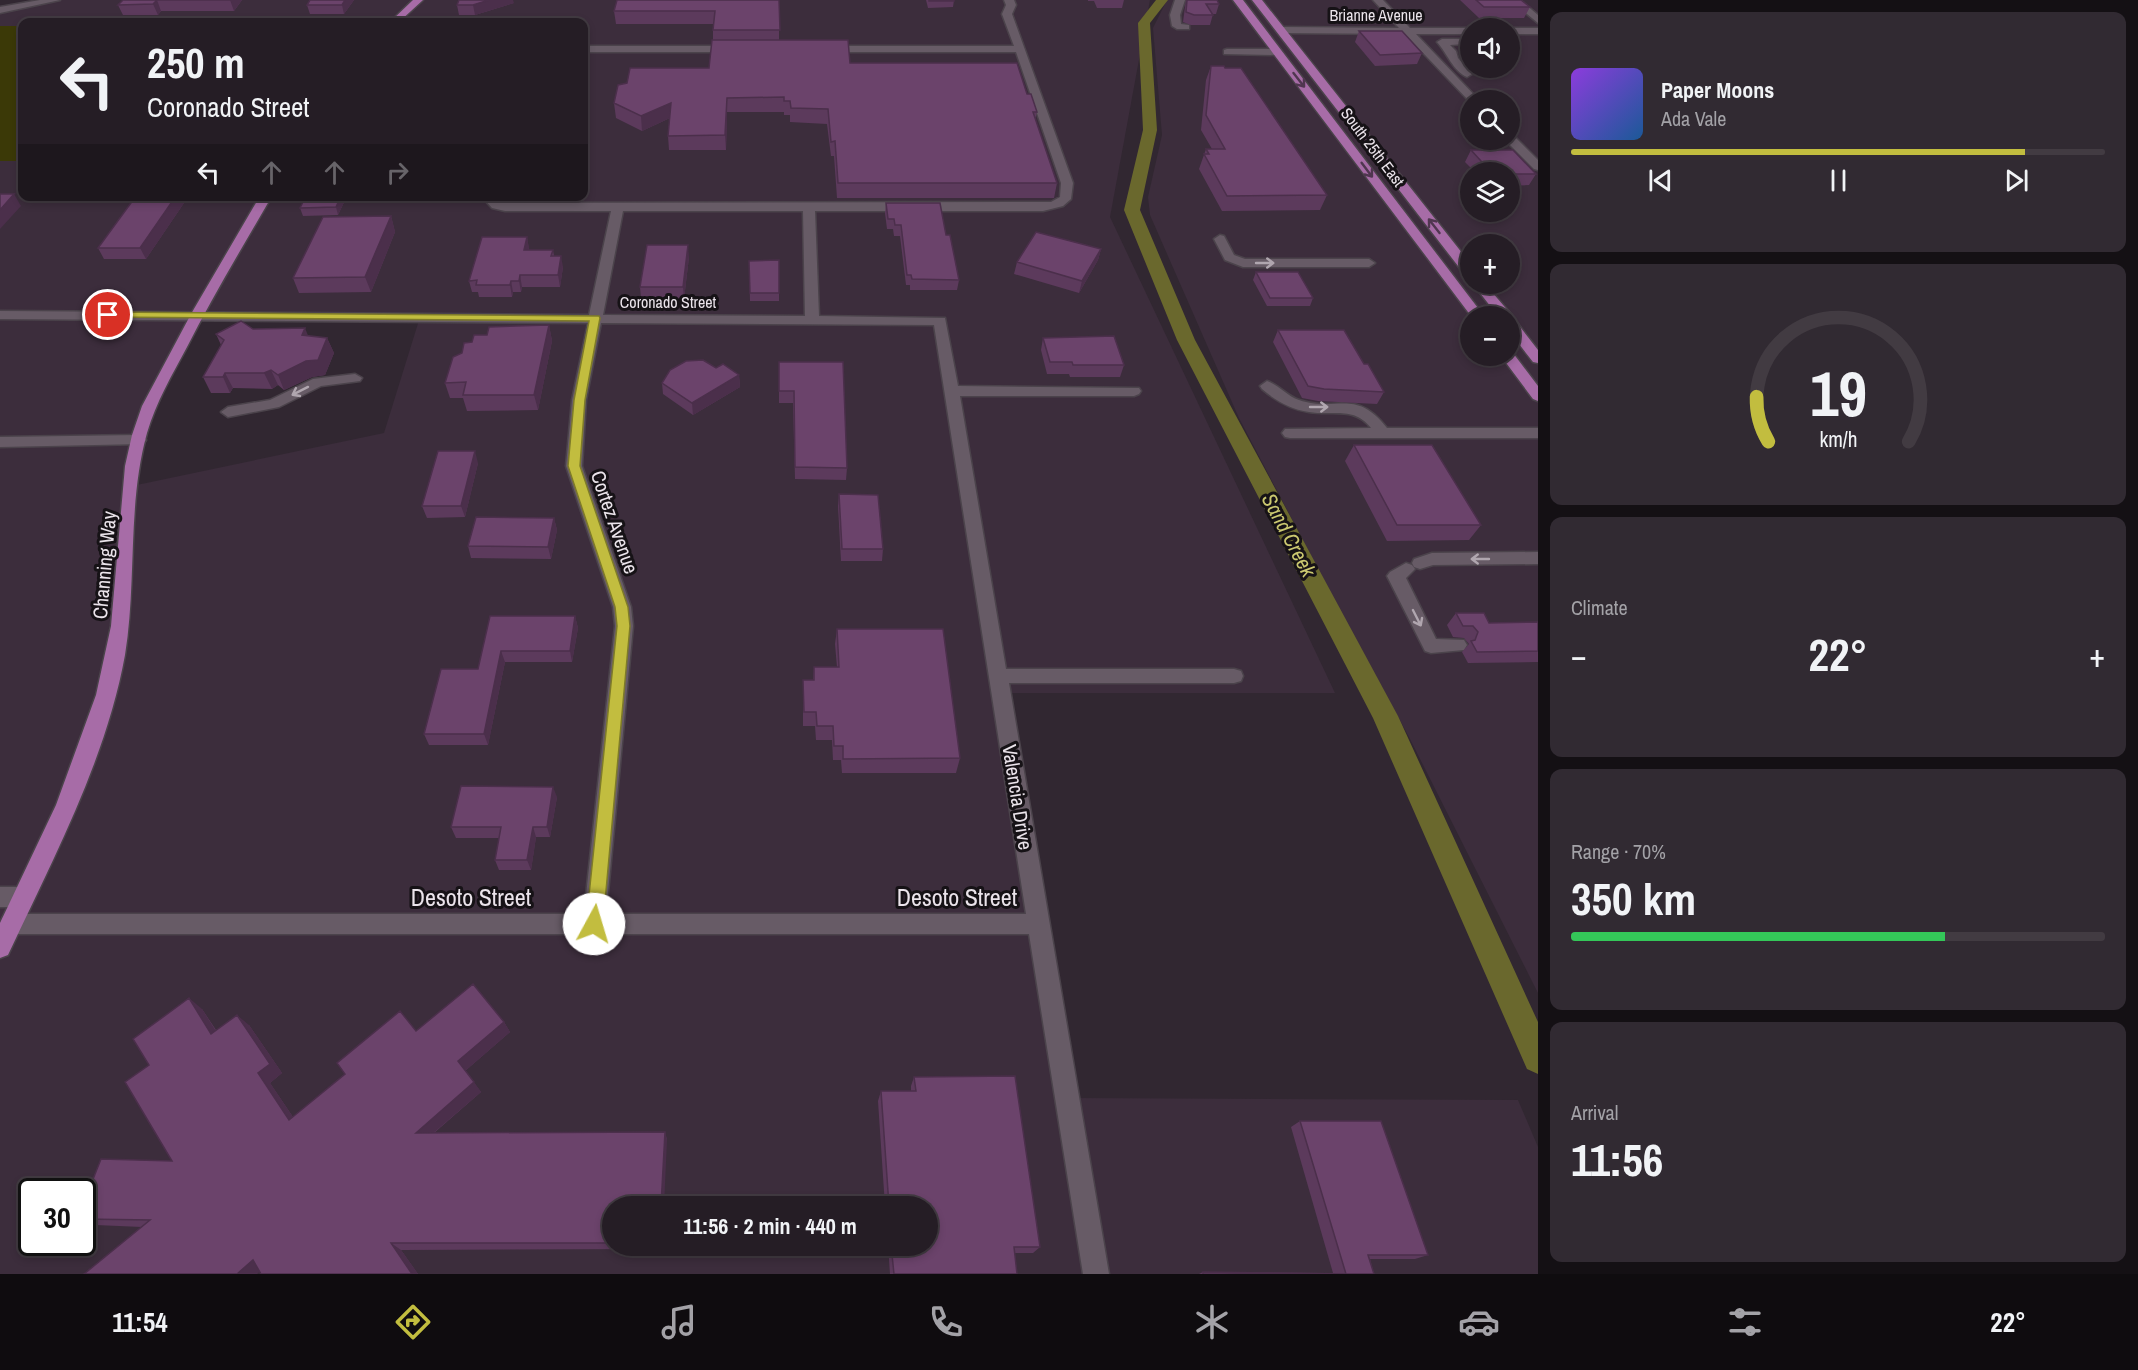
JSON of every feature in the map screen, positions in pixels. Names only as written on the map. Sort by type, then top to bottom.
[{"type":"main road","points":[[398,18],[418,0]]},
{"type":"main road","name":"South 25th East","points":[[1239,0],[1470,306]]},
{"type":"main road","name":"South 25th East","points":[[1257,0],[1460,259]]},
{"type":"main road","points":[[1277,52],[1289,54],[1299,65],[1316,73]]},
{"type":"main road","points":[[1383,190],[1406,190]]},
{"type":"main road","name":"Channing Way","points":[[0,947],[54,834],[95,727],[115,657],[124,596],[131,486],[138,440],[149,406],[196,315],[263,201]]},
{"type":"main road","points":[[1487,294],[1497,306]]},
{"type":"main road","points":[[1520,336],[1538,359]]},
{"type":"main road","points":[[1516,366],[1538,396]]},
{"type":"street","points":[[0,1],[5,0]]},
{"type":"street","points":[[0,10],[26,3],[55,0]]},
{"type":"street","points":[[492,201],[496,205],[505,207],[1043,207],[1057,204],[1066,199],[1069,194],[1067,183],[1008,14],[1011,6],[1009,0]]},
{"type":"street","points":[[1180,0],[1175,15],[1177,26],[1186,27]]},
{"type":"street","points":[[1378,0],[1464,90]]},
{"type":"street","points":[[1515,0],[1538,20]]},
{"type":"street","name":"Brianne Avenue","points":[[1282,30],[1460,31]]},
{"type":"street","points":[[1520,31],[1538,31]]},
{"type":"street","points":[[1460,42],[1442,42],[1451,51],[1453,59],[1460,66]]},
{"type":"street","points":[[1520,42],[1525,42]]},
{"type":"street","points":[[588,49],[741,49]]},
{"type":"street","points":[[810,49],[1020,49]]},
{"type":"street","points":[[1227,52],[1277,52]]},
{"type":"street","points":[[1520,148],[1538,167]]},
{"type":"street","name":"Cortez Avenue","points":[[594,924],[624,626],[622,607],[574,466],[579,400],[618,207]]},
{"type":"street","points":[[808,208],[812,320]]},
{"type":"street","points":[[1220,238],[1229,257],[1243,263],[1369,263]]},
{"type":"street","name":"Coronado Street","points":[[0,315],[940,321]]},
{"type":"street","name":"Valencia Drive","points":[[940,321],[1096,1274]]},
{"type":"street","points":[[228,412],[274,404],[318,382],[356,378]]},
{"type":"street","points":[[1267,386],[1294,404],[1306,407],[1357,408],[1372,418],[1384,434]]},
{"type":"street","points":[[952,391],[1134,391]]},
{"type":"street","points":[[1290,433],[1538,433]]},
{"type":"street","points":[[0,442],[138,440]]},
{"type":"street","points":[[1458,645],[1431,646],[1396,576],[1432,559],[1538,558]]},
{"type":"street","points":[[999,676],[1234,676]]},
{"type":"street","points":[[0,897],[24,897]]},
{"type":"street","name":"Desoto Street","points":[[11,924],[1039,924]]},
{"type":"shaded area","points":[[55,0],[1150,0],[1110,217],[1335,693],[1001,693],[1068,1098],[1518,1100],[1538,1147],[1538,1274],[0,1274],[0,161],[18,161],[18,201],[588,201],[588,18],[18,18],[18,26],[0,26],[0,10]],"holes":[[[196,315],[420,317],[384,433],[132,486],[149,406]]]},
{"type":"shaded area","points":[[1167,0],[1538,0],[1538,993],[1409,737],[1239,418],[1150,215],[1148,197],[1162,135],[1153,28]]},
{"type":"shaded area","points":[[0,26],[18,26],[18,161],[0,161]]},
{"type":"building","points":[[123,0],[157,0],[153,4],[118,5]]},
{"type":"building","points":[[310,0],[345,0],[342,5],[307,5]]},
{"type":"building","points":[[459,0],[489,0],[473,5],[457,5]]},
{"type":"building","points":[[617,0],[779,0],[780,30],[713,30],[715,11],[614,11]]},
{"type":"building","points":[[954,0],[954,1],[929,1]]},
{"type":"building","points":[[1187,0],[1217,0],[1219,4],[1206,4],[1213,15],[1194,15],[1186,12]]},
{"type":"building","points":[[1476,0],[1521,0],[1530,7],[1484,7]]},
{"type":"building","points":[[1359,31],[1402,31],[1422,53],[1380,55]]},
{"type":"building","points":[[712,40],[848,40],[850,63],[1017,63],[1027,94],[1031,94],[1037,112],[1033,112],[1057,183],[838,183],[835,141],[831,142],[828,109],[791,108],[790,101],[784,101],[784,97],[727,98],[725,135],[668,136],[671,103],[641,116],[614,103],[618,85],[627,83],[630,68],[709,68]]},
{"type":"building","points":[[1211,66],[1241,68],[1327,195],[1227,196],[1204,154],[1209,154],[1206,149],[1225,149],[1206,115]]},
{"type":"building","points":[[1471,150],[1513,150],[1536,174],[1520,174],[1520,162],[1482,162]]},
{"type":"building","points":[[0,194],[14,194],[0,210]]},
{"type":"building","points":[[132,201],[173,201],[140,248],[98,248]]},
{"type":"building","points":[[304,201],[339,201],[336,207],[300,208]]},
{"type":"building","points":[[886,203],[940,203],[946,235],[950,235],[959,280],[912,279],[911,275],[907,275],[901,225],[895,225],[894,219],[888,219]]},
{"type":"building","points":[[391,216],[365,277],[293,278],[323,217]]},
{"type":"building","points":[[1036,232],[1101,249],[1082,281],[1017,262]]},
{"type":"building","points":[[482,237],[527,237],[524,250],[553,250],[551,256],[561,256],[558,275],[520,275],[519,281],[511,281],[510,285],[476,285],[477,280],[469,281]]},
{"type":"building","points":[[647,245],[688,245],[683,287],[640,287]]},
{"type":"building","points":[[779,260],[779,293],[750,293],[749,261]]},
{"type":"building","points":[[1256,272],[1298,272],[1313,298],[1270,298]]},
{"type":"building","points":[[241,321],[253,329],[305,328],[302,335],[327,338],[318,360],[306,361],[278,375],[271,370],[264,373],[225,373],[223,377],[203,377],[224,340],[216,334]]},
{"type":"building","points":[[549,325],[534,395],[463,395],[466,382],[445,383],[453,357],[462,353],[464,343],[472,342],[474,335],[487,335],[489,327]]},
{"type":"building","points":[[1278,330],[1344,330],[1384,392],[1308,386]]},
{"type":"building","points":[[1114,336],[1124,365],[1073,365],[1072,362],[1050,362],[1043,338]]},
{"type":"building","points":[[703,360],[716,368],[723,364],[739,375],[692,403],[662,383],[670,370],[686,361]]},
{"type":"building","points":[[779,362],[843,362],[847,468],[795,467],[794,391],[779,391]]},
{"type":"building","points":[[1354,445],[1432,445],[1481,525],[1397,525]]},
{"type":"building","points":[[438,451],[475,451],[461,506],[422,506]]},
{"type":"building","points":[[839,494],[878,495],[883,549],[842,549]]},
{"type":"building","points":[[476,517],[554,518],[548,547],[468,546]]},
{"type":"building","points":[[1456,613],[1484,613],[1489,623],[1538,622],[1538,651],[1477,652],[1471,641],[1475,640],[1478,632],[1473,626],[1463,626]]},
{"type":"building","points":[[490,616],[575,616],[570,651],[501,651],[484,734],[424,734],[441,669],[478,669]]},
{"type":"building","points":[[837,629],[943,629],[960,758],[843,759],[843,746],[834,746],[833,726],[817,726],[816,712],[804,712],[803,680],[814,680],[814,667],[839,667]]},
{"type":"building","points":[[461,786],[553,787],[547,827],[533,827],[527,860],[495,860],[501,827],[451,827]]},
{"type":"building","points":[[473,984],[504,1022],[458,1061],[474,1082],[416,1133],[665,1132],[662,1196],[602,1196],[602,1243],[391,1243],[412,1274],[261,1274],[253,1260],[237,1274],[84,1274],[150,1220],[96,1219],[96,1178],[93,1178],[101,1159],[172,1161],[125,1082],[149,1065],[133,1039],[189,998],[211,1034],[237,1015],[270,1064],[258,1073],[289,1120],[345,1074],[337,1063],[400,1011],[416,1031]]},
{"type":"building","points":[[1015,1076],[1040,1247],[1014,1247],[1017,1274],[894,1274],[892,1256],[938,1256],[938,1196],[888,1196],[881,1091],[916,1091],[914,1077]]},
{"type":"building","points":[[1300,1121],[1381,1121],[1428,1255],[1368,1255],[1374,1274],[1346,1274]]},
{"type":"building","points":[[1203,1272],[1346,1274],[1203,1274]]},
{"type":"waterway","name":"Sand Creek","points":[[1162,0],[1144,23],[1150,130],[1132,210],[1186,340],[1385,716],[1538,1058]]},
{"type":"route","points":[[108,315],[595,318],[579,400],[574,442],[574,466],[579,487],[600,538],[622,607],[624,626],[594,924]]}]
